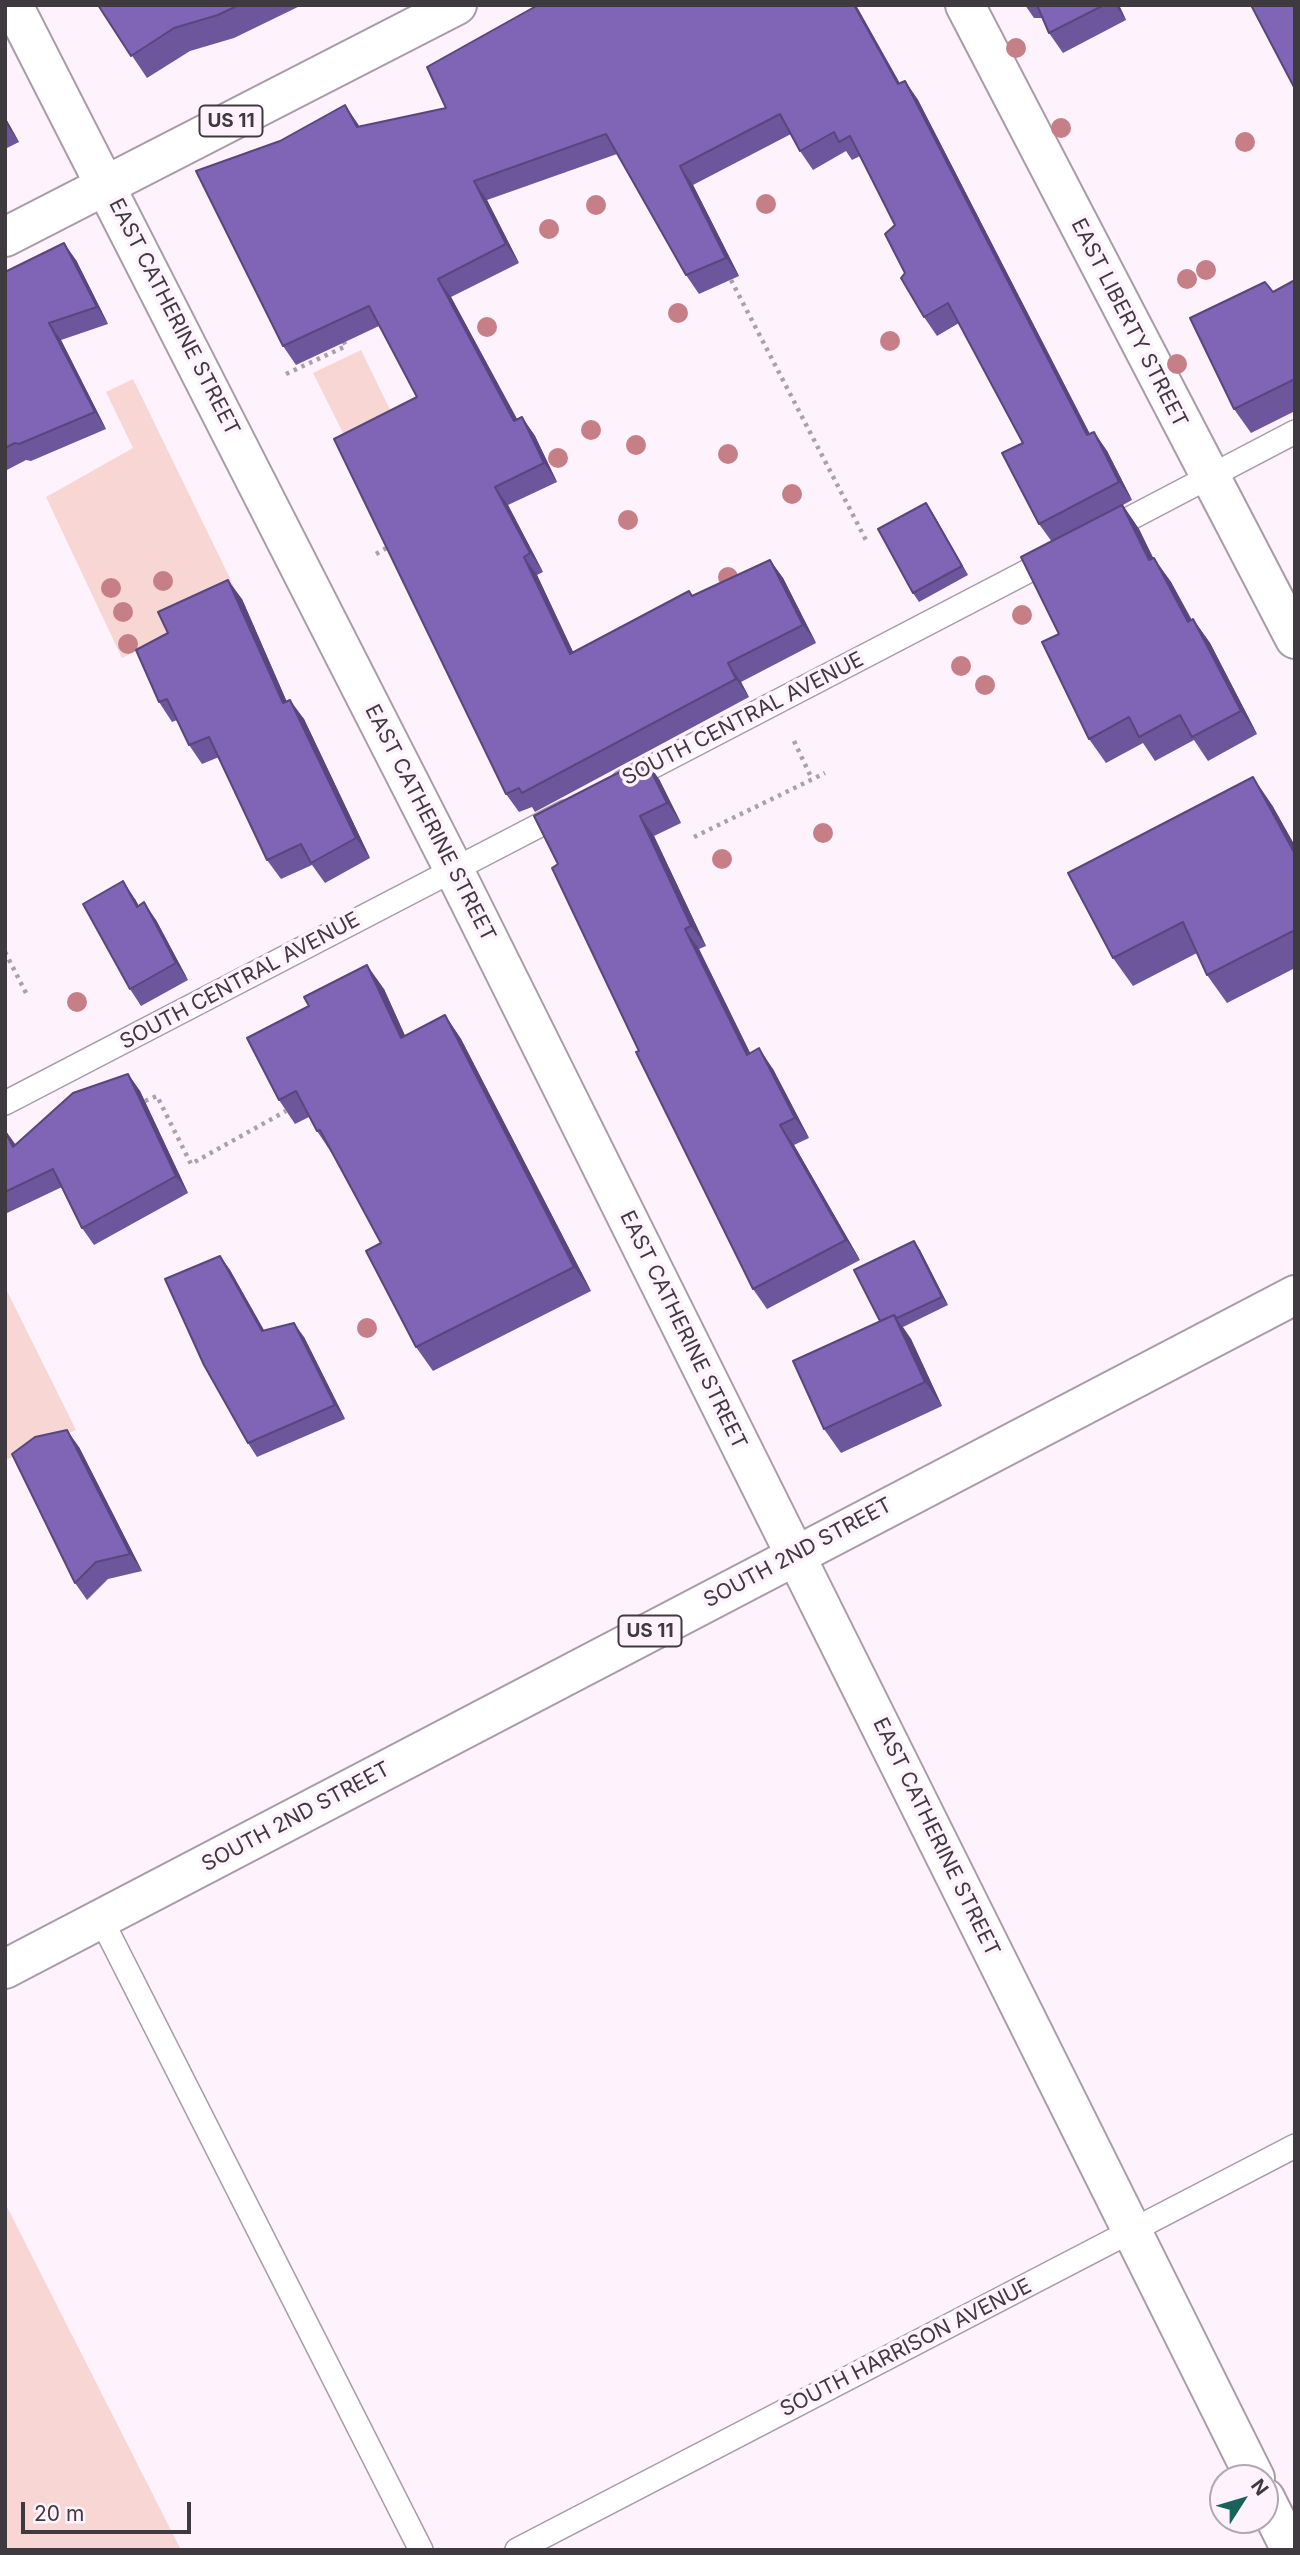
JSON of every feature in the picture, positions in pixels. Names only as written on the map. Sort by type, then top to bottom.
[{"type":"street","name":"EAST CATHERINE STREET","points":[[13,5],[107,184],[454,870],[1248,2464]]},
{"type":"street","name":"US 11","points":[[5,237],[457,5]]},
{"type":"street","name":"EAST LIBERTY STREET","points":[[965,5],[1295,639]]},
{"type":"street","name":"SOUTH 2ND STREET","points":[[5,1969],[1295,1295]]},
{"type":"street","points":[[1279,2526],[1291,2550]]},
{"type":"lane","name":"SOUTH CENTRAL AVENUE","points":[[5,1103],[1295,432]]},
{"type":"lane","points":[[101,1919],[421,2550]]},
{"type":"lane","name":"SOUTH HARRISON AVENUE","points":[[517,2550],[1295,2146]]},
{"type":"path","points":[[731,280],[869,544]]},
{"type":"path","points":[[286,374],[346,346],[337,327]]},
{"type":"path","points":[[376,554],[398,542]]},
{"type":"path","points":[[792,738],[812,779]]},
{"type":"path","points":[[694,837],[825,773]]},
{"type":"path","points":[[5,952],[26,993]]},
{"type":"path","points":[[145,1101],[157,1096],[191,1164],[286,1111]]},
{"type":"shaded area","points":[[361,350],[395,420],[348,443],[313,373]]},
{"type":"shaded area","points":[[133,379],[240,599],[122,658],[46,497],[133,448],[106,392]]},
{"type":"shaded area","points":[[5,1287],[76,1430],[5,1460]]},
{"type":"shaded area","points":[[5,2203],[181,2550],[5,2550]]},
{"type":"building","points":[[98,5],[239,5],[218,15],[174,28],[131,56]]},
{"type":"building","points":[[538,5],[854,5],[898,84],[905,81],[1087,435],[1094,432],[1119,482],[1039,524],[1002,453],[1023,443],[948,303],[924,317],[901,278],[905,273],[885,234],[895,225],[850,136],[839,142],[834,132],[800,151],[780,114],[680,166],[726,258],[686,275],[606,134],[474,181],[506,244],[438,279],[514,421],[522,417],[544,463],[495,487],[530,553],[524,557],[570,654],[689,591],[692,596],[770,560],[803,625],[728,663],[736,679],[522,793],[519,788],[506,794],[334,439],[417,397],[369,306],[283,346],[196,171],[280,141],[345,105],[357,127],[446,108],[427,67]]},
{"type":"building","points":[[1037,5],[1104,5],[1049,33]]},
{"type":"building","points":[[1251,5],[1295,5],[1295,89]]},
{"type":"building","points":[[64,243],[97,307],[49,323],[95,412],[5,448],[5,272]]},
{"type":"building","points":[[1295,280],[1295,379],[1234,409],[1190,318],[1265,282],[1273,292]]},
{"type":"building","points":[[926,503],[962,566],[913,593],[878,529]]},
{"type":"building","points":[[1122,505],[1149,560],[1154,558],[1188,622],[1193,619],[1241,711],[1192,737],[1180,715],[1139,737],[1129,717],[1089,739],[1042,642],[1059,634],[1021,557]]},
{"type":"building","points":[[228,580],[283,703],[290,700],[356,838],[311,863],[301,844],[267,860],[209,737],[189,745],[167,699],[159,702],[136,650],[168,633],[158,612]]},
{"type":"building","points":[[645,759],[667,803],[640,816],[691,926],[685,929],[747,1055],[759,1048],[795,1118],[780,1125],[846,1240],[753,1289],[636,1052],[639,1051],[552,868],[558,864],[534,816]]},
{"type":"building","points":[[1253,777],[1295,854],[1295,930],[1207,975],[1183,922],[1113,958],[1068,873]]},
{"type":"building","points":[[123,881],[137,907],[144,902],[176,963],[130,989],[83,904]]},
{"type":"building","points":[[367,965],[401,1038],[445,1015],[574,1267],[416,1347],[366,1251],[381,1243],[320,1130],[317,1131],[296,1091],[279,1100],[247,1038],[309,1006],[304,997]]},
{"type":"building","points":[[128,1074],[176,1176],[82,1228],[53,1169],[5,1192],[5,1131],[13,1147],[73,1093]]},
{"type":"building","points":[[914,1241],[942,1297],[897,1318],[894,1315],[880,1321],[854,1270]]},
{"type":"building","points":[[220,1256],[262,1331],[294,1323],[335,1405],[248,1443],[204,1365],[165,1279]]},
{"type":"building","points":[[894,1315],[925,1382],[824,1429],[793,1361]]},
{"type":"building","points":[[67,1430],[130,1554],[96,1562],[75,1583],[12,1454],[35,1437]]}]
